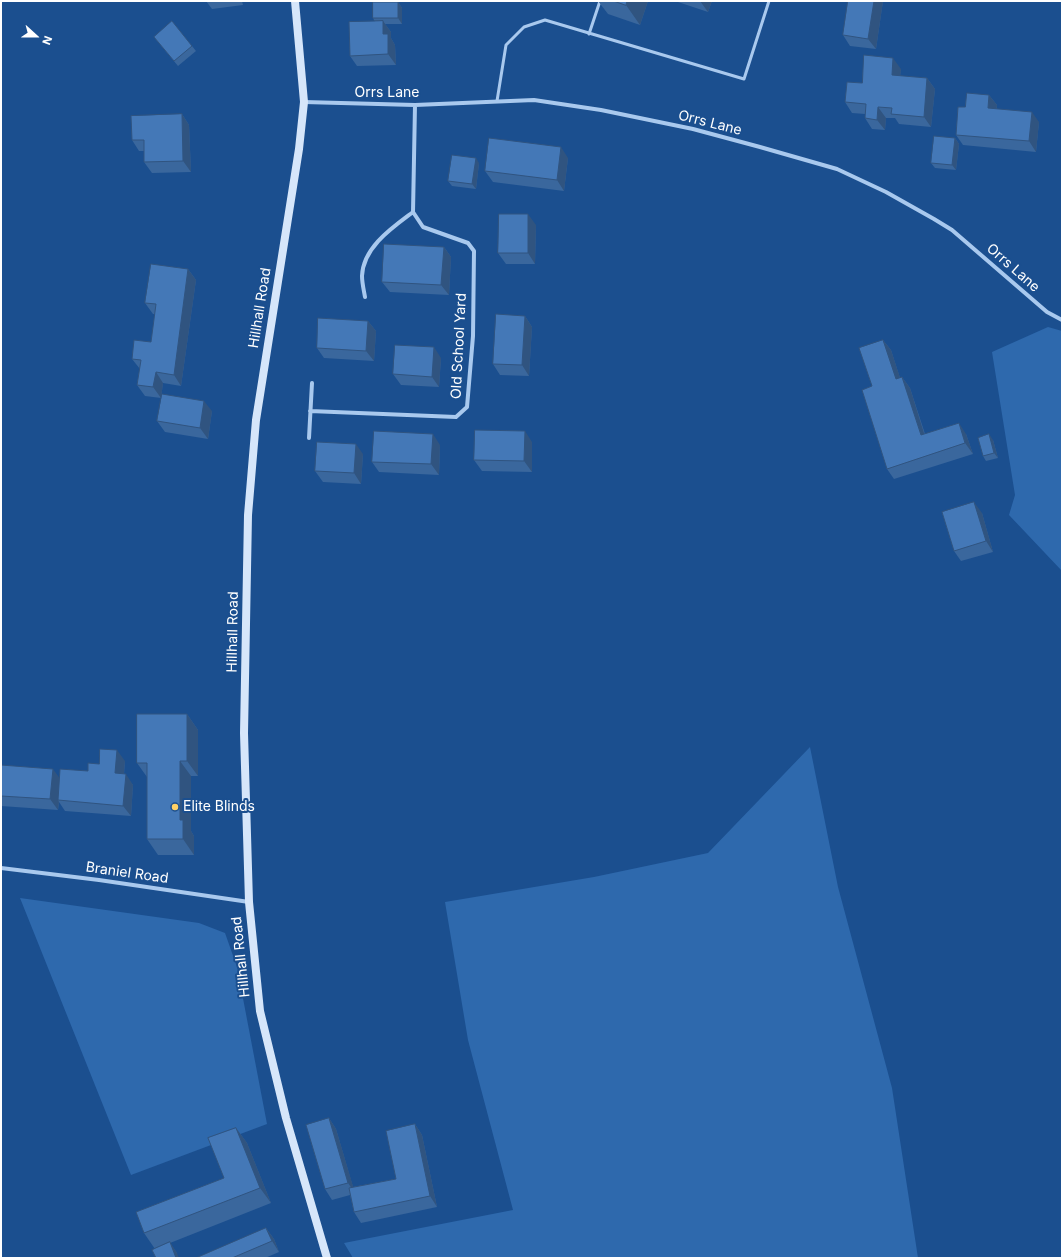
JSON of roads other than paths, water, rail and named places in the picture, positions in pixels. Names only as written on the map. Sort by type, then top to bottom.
[{"type":"main road","name":"Hillhall Road","points":[[295,1],[304,102],[299,149],[256,420],[248,515],[244,733],[249,902],[260,1011],[286,1118],[327,1258]]},
{"type":"street","name":"Orrs Lane","points":[[304,102],[415,105],[534,100],[601,110],[693,129],[837,170],[886,192],[952,230],[1047,312],[1062,320]]},
{"type":"street","points":[[365,297],[362,275],[368,256],[383,235],[413,212],[415,105]]},
{"type":"street","name":"Old School Yard","points":[[310,411],[456,417],[467,407],[473,336],[474,251],[468,243],[423,227],[413,212]]},
{"type":"street","points":[[309,438],[312,383]]},
{"type":"street","name":"Braniel Road","points":[[1,868],[100,880],[249,902]]},
{"type":"lane","points":[[589,34],[600,1]]},
{"type":"lane","points":[[497,101],[506,45],[524,27],[545,20],[744,79],[769,1]]},
{"type":"place","name":"Elite Blinds","points":[[175,807]]}]
